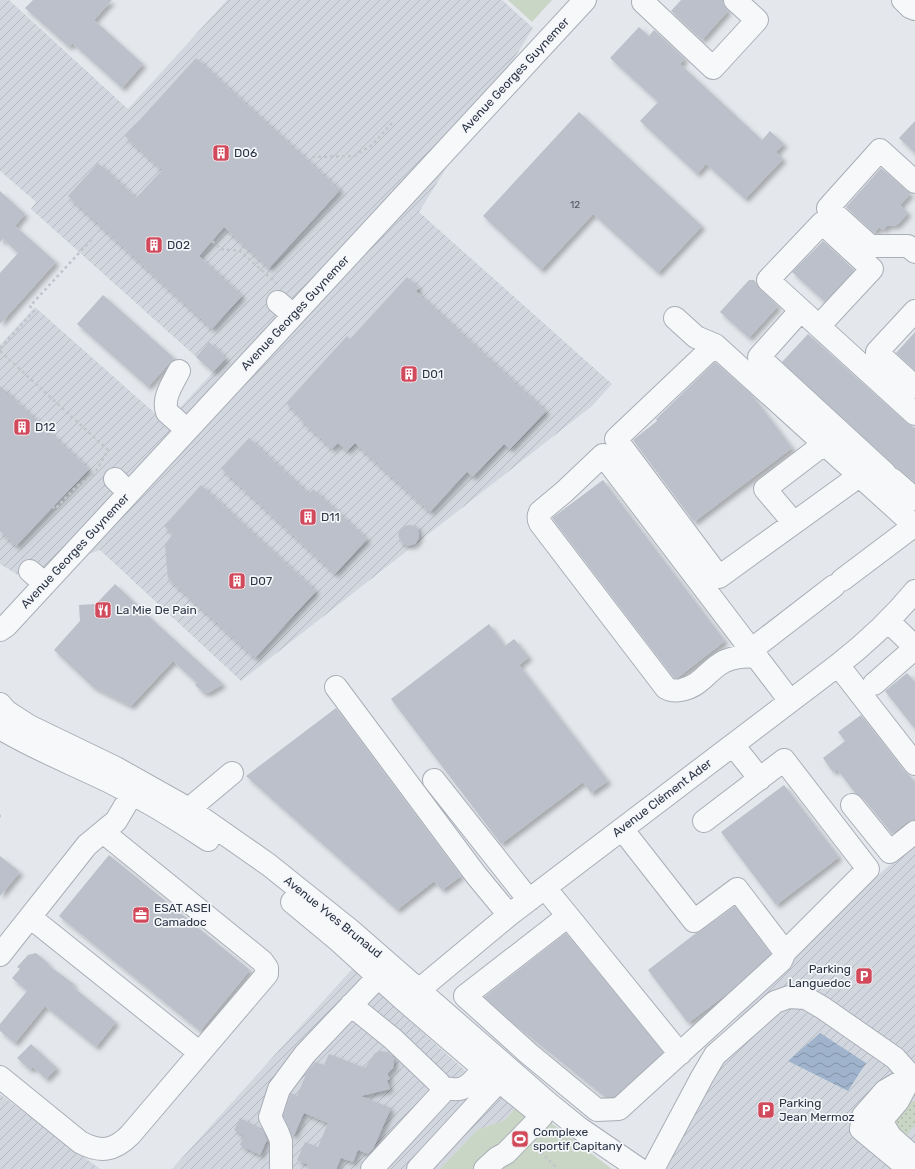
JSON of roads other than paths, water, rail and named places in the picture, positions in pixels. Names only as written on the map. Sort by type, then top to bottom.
[{"type":"street","name":"Avenue Georges Guynemer","points":[[2,632],[37,577],[122,486],[187,430],[283,300],[585,0]]},
{"type":"street","points":[[645,0],[643,2],[713,68],[757,20],[735,0]]},
{"type":"street","points":[[903,0],[910,7],[915,9]]},
{"type":"street","points":[[913,246],[870,246],[828,208],[880,150],[915,182]]},
{"type":"street","points":[[819,326],[872,269],[822,223],[768,280],[915,414]]},
{"type":"street","points":[[801,310],[759,357],[915,499]]},
{"type":"street","points":[[915,311],[877,352],[915,387]]},
{"type":"street","points":[[675,318],[696,337],[715,345],[914,525],[838,583],[753,654],[733,658],[724,662],[695,685],[686,689],[670,690],[666,688],[538,519],[540,512],[564,492],[603,455],[753,654],[790,701]]},
{"type":"street","points":[[715,345],[616,439],[719,577],[860,476]]},
{"type":"street","points":[[179,371],[167,395],[165,408],[167,412],[187,430]]},
{"type":"street","points":[[794,523],[765,489],[824,444]]},
{"type":"street","name":"Avenue Clément Ader","points":[[412,995],[509,914],[838,665],[862,645],[915,591]]},
{"type":"street","points":[[874,684],[915,648],[888,620]]},
{"type":"street","points":[[838,665],[915,764]]},
{"type":"street","points":[[336,687],[476,875],[509,914]]},
{"type":"street","name":"Avenue Yves Brunaud","points":[[0,704],[29,726],[116,768],[184,815],[269,866],[349,929],[412,995],[498,1073],[542,1116],[612,1169]]},
{"type":"street","name":"Avenue Yves Brunaud","points":[[0,728],[20,740],[132,794],[184,815],[339,941],[378,977],[412,995]]},
{"type":"street","points":[[733,745],[760,778]]},
{"type":"street","points":[[568,916],[465,996],[528,1053],[597,1110],[620,1109],[781,961],[785,952],[868,869],[784,760],[704,821]]},
{"type":"street","points":[[184,815],[232,774]]},
{"type":"street","points":[[434,780],[537,894],[568,916],[680,1054]]},
{"type":"street","points":[[0,955],[88,845],[116,821],[132,794]]},
{"type":"street","points":[[852,805],[890,852],[915,832]]},
{"type":"street","points":[[622,829],[694,921],[737,889],[785,952]]},
{"type":"street","points":[[0,1077],[80,1142],[87,1146],[102,1149],[115,1147],[130,1135],[264,979],[268,972],[262,961],[103,832]]},
{"type":"street","points":[[30,917],[200,1053]]},
{"type":"street","points":[[281,1169],[281,1141],[270,1117],[279,1089],[305,1054],[378,977]]},
{"type":"street","points":[[653,1169],[702,1077],[715,1056],[775,1002],[789,997],[806,998],[823,1008],[894,1058],[914,1077]]},
{"type":"street","points":[[351,1005],[393,1039],[439,1083],[442,1088],[441,1094],[372,1169]]},
{"type":"street","points":[[442,1088],[457,1090],[462,1089],[471,1083],[498,1073]]},
{"type":"street","points":[[418,1169],[498,1073]]},
{"type":"street","name":"Avenue Yves Brunaud","points":[[498,1073],[639,1169]]},
{"type":"street","points":[[914,1077],[898,1101],[881,1121],[891,1137],[915,1158]]},
{"type":"street","points":[[909,1169],[861,1129],[863,1116],[885,1091],[914,1077]]},
{"type":"street","points":[[485,1169],[497,1158],[506,1153],[542,1116]]},
{"type":"water","points":[[820,1033],[866,1063],[848,1091],[788,1061]]},
{"type":"place","name":"D06","points":[[221,153]]},
{"type":"place","name":"D02","points":[[154,245]]},
{"type":"place","name":"D01","points":[[409,374]]},
{"type":"place","name":"D12","points":[[22,427]]},
{"type":"place","name":"D11","points":[[308,517]]},
{"type":"place","name":"D07","points":[[237,581]]},
{"type":"place","name":"La Mie De Pain","points":[[103,610]]},
{"type":"place","name":"ESAT ASEI Camadoc","points":[[141,915]]},
{"type":"place","name":"Parking Languedoc","points":[[864,976]]},
{"type":"place","name":"Parking Jean Mermoz","points":[[766,1110]]},
{"type":"place","name":"Complexe sportif Capitany","points":[[520,1139]]}]
